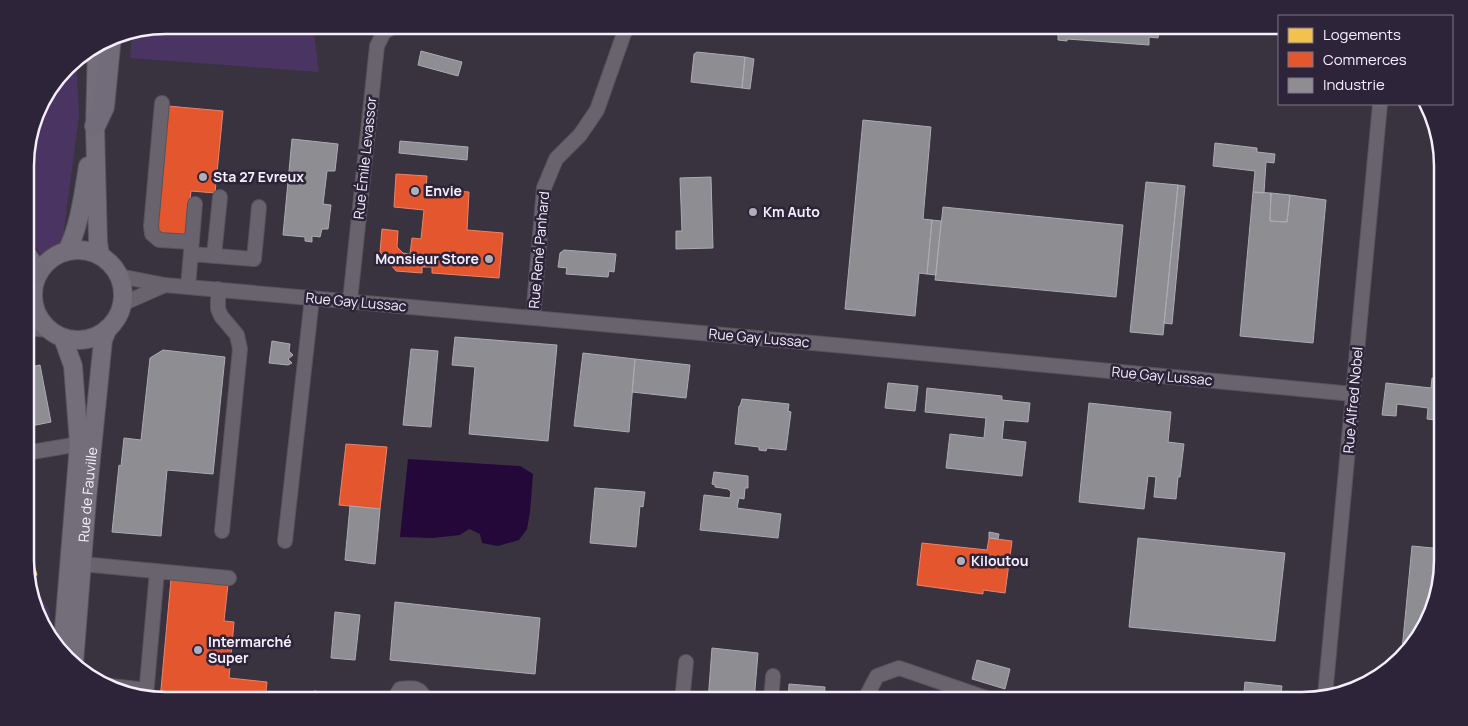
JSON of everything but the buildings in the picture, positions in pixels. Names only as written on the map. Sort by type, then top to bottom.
[{"type":"highway","points":[[95,126],[104,107],[110,46]]},
{"type":"highway","points":[[34,266],[38,272]]},
{"type":"main road","points":[[97,53],[95,126],[100,255]]},
{"type":"main road","points":[[67,251],[74,238],[82,205],[95,126]]},
{"type":"main road","points":[[34,282],[38,272],[56,255],[67,251],[84,250],[100,255],[111,264],[119,276],[123,289],[122,304],[117,317],[108,328],[98,335],[87,339],[75,340],[56,334],[40,319],[34,306]]},
{"type":"main road","name":"Rue de Fauville","points":[[75,656],[87,499],[103,340],[108,328]]},
{"type":"main road","name":"Rue de Fauville","points":[[56,334],[73,366],[79,444],[63,643]]},
{"type":"street","name":"Rue Émile Levassor","points":[[350,301],[377,46],[383,34]]},
{"type":"street","name":"Rue René Panhard","points":[[533,318],[544,188],[556,160],[580,135],[597,110],[624,34]]},
{"type":"street","points":[[162,103],[150,226],[152,234],[159,240],[192,248],[214,256],[254,258],[259,207]]},
{"type":"street","name":"Rue Alfred Nobel","points":[[1326,690],[1380,105]]},
{"type":"street","points":[[214,256],[220,197]]},
{"type":"street","points":[[188,286],[196,204]]},
{"type":"street","name":"Rue Gay Lussac","points":[[119,276],[165,285],[1353,394]]},
{"type":"street","name":"Rue Gay Lussac","points":[[122,304],[165,285]]},
{"type":"street","points":[[218,289],[218,309],[221,316],[237,335],[240,349],[222,531]]},
{"type":"street","points":[[285,540],[312,298]]},
{"type":"street","points":[[34,330],[56,334]]},
{"type":"street","points":[[34,452],[79,444]]},
{"type":"street","points":[[82,564],[230,578]]},
{"type":"street","points":[[146,691],[157,571]]},
{"type":"street","points":[[683,692],[686,662]]},
{"type":"street","points":[[869,692],[877,676],[899,668],[969,692]]},
{"type":"street","points":[[772,692],[773,676]]},
{"type":"street","points":[[398,692],[400,689],[412,687],[422,692]]},
{"type":"shaded area","points":[[157,34],[314,34],[319,72],[130,58],[132,38],[140,36]]},
{"type":"shaded area","points":[[77,68],[79,115],[62,246],[40,254],[34,246],[34,157],[36,140],[47,107],[61,85]]},
{"type":"shaded area","points":[[408,459],[520,466],[533,474],[527,529],[519,540],[498,546],[482,543],[480,534],[469,529],[460,535],[433,538],[400,537]]},
{"type":"shaded area","points":[[40,601],[49,609],[48,621]]},
{"type":"place","name":"Sta 27 Evreux","points":[[203,177]]},
{"type":"place","name":"Envie","points":[[415,191]]},
{"type":"place","name":"Km Auto","points":[[753,212]]},
{"type":"place","name":"Monsieur Store","points":[[489,259]]},
{"type":"place","name":"Kiloutou","points":[[961,561]]},
{"type":"place","name":"Intermarché Super","points":[[198,650]]}]
